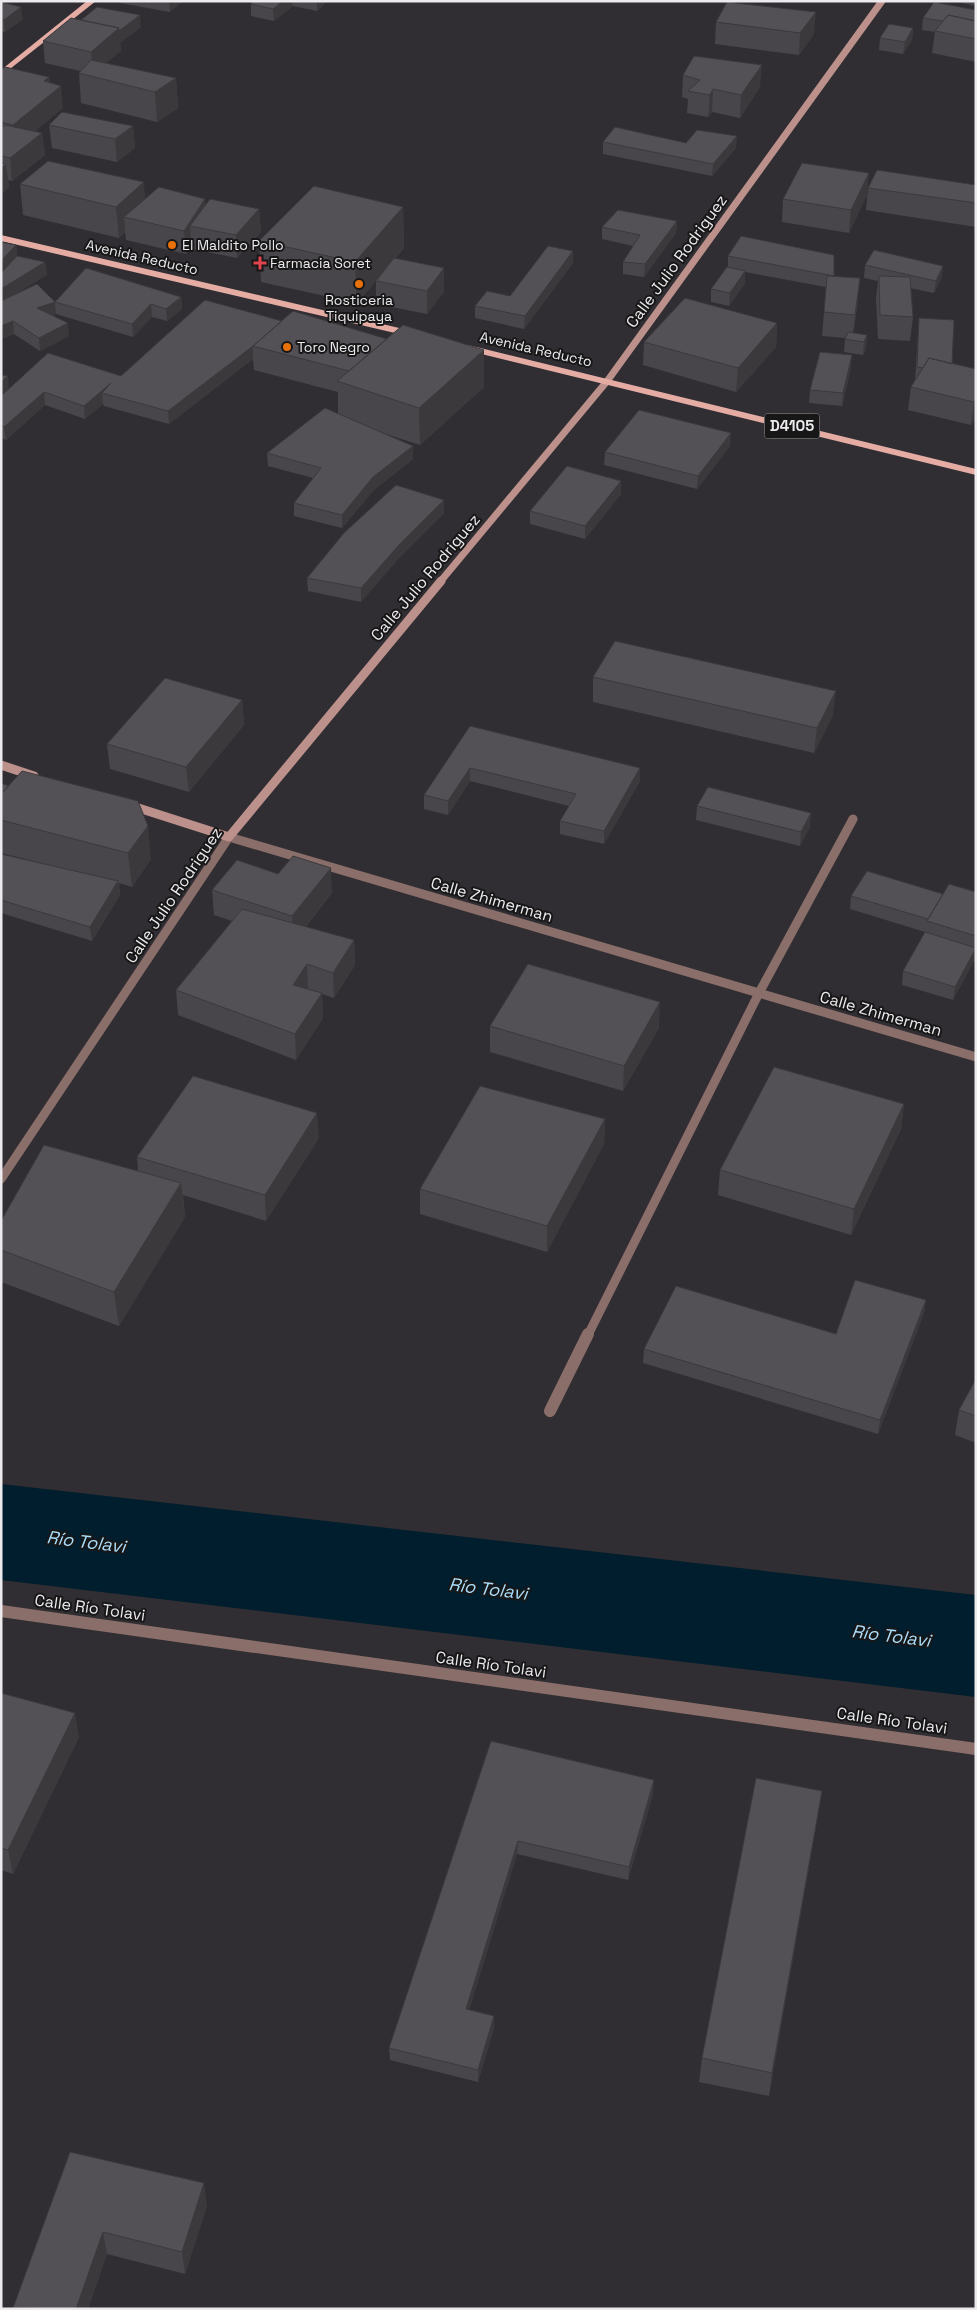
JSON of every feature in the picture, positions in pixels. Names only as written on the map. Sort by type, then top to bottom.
[{"type":"main road","points":[[1,74],[92,1]]},
{"type":"main road","name":"Calle Julio Rodriguez","points":[[229,837],[608,380],[882,1]]},
{"type":"main road","name":"Avenida Reducto","points":[[1,238],[425,338]]},
{"type":"main road","name":"Avenida Reducto","points":[[454,344],[608,380],[976,472]]},
{"type":"main road","points":[[1,765],[39,777]]},
{"type":"main road","name":"Calle Zhimerman","points":[[115,801],[229,837]]},
{"type":"street","points":[[550,1411],[759,993],[854,820]]},
{"type":"street","name":"Calle Zhimerman","points":[[229,837],[976,1056]]},
{"type":"street","name":"Calle Julio Rodriguez","points":[[1,1179],[229,837]]},
{"type":"street","name":"Calle Río Tolavi","points":[[1,1611],[976,1749]]},
{"type":"building","points":[[253,1],[283,1],[273,9],[251,4]]},
{"type":"building","points":[[1,2],[21,7],[4,20],[1,20]]},
{"type":"building","points":[[727,2],[816,12],[800,33],[716,22]]},
{"type":"building","points":[[934,2],[976,10],[976,21],[948,15],[943,21],[923,18]]},
{"type":"building","points":[[97,7],[140,15],[119,31],[119,28],[81,20]]},
{"type":"building","points":[[948,15],[976,21],[976,39],[935,31]]},
{"type":"building","points":[[71,18],[119,28],[91,52],[43,41]]},
{"type":"building","points":[[889,24],[913,28],[905,42],[880,38]]},
{"type":"building","points":[[694,56],[762,65],[741,95],[713,89],[710,95],[688,91],[700,80],[683,75]]},
{"type":"building","points":[[91,60],[176,78],[155,92],[79,73]]},
{"type":"building","points":[[5,67],[49,77],[44,81],[61,86],[13,125],[1,122],[1,70]]},
{"type":"building","points":[[62,112],[133,126],[115,139],[49,125]]},
{"type":"building","points":[[5,125],[42,133],[10,158],[1,156],[1,128]]},
{"type":"building","points":[[615,127],[686,143],[697,130],[737,136],[713,164],[603,142]]},
{"type":"building","points":[[48,161],[144,182],[116,207],[20,184]]},
{"type":"building","points":[[802,163],[869,173],[851,210],[783,199]]},
{"type":"building","points":[[877,170],[976,185],[976,203],[868,188]]},
{"type":"building","points":[[314,186],[403,207],[355,262],[259,241]]},
{"type":"building","points":[[159,187],[205,199],[184,231],[124,217]]},
{"type":"building","points":[[210,199],[259,209],[236,235],[190,226]]},
{"type":"building","points":[[618,210],[677,221],[645,264],[623,262],[640,235],[602,227]]},
{"type":"building","points":[[741,236],[834,255],[834,276],[728,256]]},
{"type":"building","points":[[1,242],[16,245],[1,261]]},
{"type":"building","points":[[548,246],[573,251],[525,316],[475,306],[487,291],[510,296]]},
{"type":"building","points":[[874,250],[943,266],[936,281],[865,265]]},
{"type":"building","points":[[17,256],[45,262],[1,289],[1,273]]},
{"type":"building","points":[[394,258],[444,268],[427,291],[376,281]]},
{"type":"building","points":[[727,267],[745,271],[730,293],[711,289]]},
{"type":"building","points":[[86,268],[181,297],[166,309],[151,304],[132,324],[55,302]]},
{"type":"building","points":[[827,276],[860,278],[855,315],[824,312]]},
{"type":"building","points":[[879,276],[910,277],[913,317],[880,315]]},
{"type":"building","points":[[37,284],[55,302],[37,308],[68,323],[39,338],[13,321],[1,326],[1,301]]},
{"type":"building","points":[[685,298],[777,323],[738,368],[644,342]]},
{"type":"building","points":[[205,300],[282,321],[253,346],[168,411],[102,393],[111,383],[84,406],[44,392],[4,427],[1,426],[1,396],[48,353],[121,376]]},
{"type":"building","points":[[293,311],[387,339],[349,371],[253,346]]},
{"type":"building","points":[[919,318],[954,320],[952,364],[929,358],[923,368],[917,367]]},
{"type":"building","points":[[403,325],[484,350],[419,408],[337,381]]},
{"type":"building","points":[[848,332],[867,335],[864,342],[845,339]]},
{"type":"building","points":[[820,352],[852,355],[843,393],[810,390]]},
{"type":"building","points":[[929,358],[976,369],[976,399],[974,402],[911,387]]},
{"type":"building","points":[[1,375],[8,376],[1,382]]},
{"type":"building","points":[[325,408],[413,446],[373,477],[342,515],[294,503],[321,468],[267,453]]},
{"type":"building","points":[[639,410],[731,433],[698,476],[605,452]]},
{"type":"building","points":[[567,466],[621,481],[585,526],[530,511]]},
{"type":"building","points":[[396,485],[444,500],[399,545],[361,588],[307,578],[344,533]]},
{"type":"building","points":[[615,641],[836,691],[817,728],[593,677]]},
{"type":"building","points":[[165,678],[242,700],[186,767],[107,744]]},
{"type":"building","points":[[470,726],[640,768],[604,831],[560,821],[576,794],[470,768],[448,801],[424,795]]},
{"type":"building","points":[[22,771],[138,801],[148,826],[128,853],[1,820],[1,794]]},
{"type":"building","points":[[1,783],[9,786],[1,794]]},
{"type":"building","points":[[708,787],[811,813],[801,832],[697,806]]},
{"type":"building","points":[[1,854],[118,881],[90,927],[1,900]]},
{"type":"building","points":[[293,856],[331,868],[292,916],[212,890],[237,860],[278,874]]},
{"type":"building","points":[[867,871],[943,894],[928,919],[851,896]]},
{"type":"building","points":[[949,884],[976,892],[976,936],[927,921]]},
{"type":"building","points":[[242,909],[354,940],[333,973],[307,964],[293,985],[322,993],[295,1034],[176,990]]},
{"type":"building","points":[[925,932],[976,948],[955,987],[903,971]]},
{"type":"building","points":[[528,964],[660,1002],[624,1066],[490,1026]]},
{"type":"building","points":[[774,1067],[904,1104],[854,1209],[720,1170]]},
{"type":"building","points":[[193,1076],[317,1113],[265,1195],[137,1157]]},
{"type":"building","points":[[480,1086],[605,1119],[547,1226],[420,1189]]},
{"type":"building","points":[[44,1145],[181,1183],[114,1292],[1,1250],[1,1221]]},
{"type":"building","points":[[855,1280],[926,1300],[880,1420],[644,1349],[676,1286],[836,1334]]},
{"type":"building","points":[[976,1379],[976,1416],[959,1410]]},
{"type":"building","points":[[1,1693],[75,1713],[8,1850],[1,1848]]},
{"type":"building","points":[[491,1741],[654,1780],[629,1867],[518,1841],[466,2009],[494,2016],[478,2070],[389,2048]]},
{"type":"building","points":[[756,1778],[822,1791],[772,2073],[702,2058]]},
{"type":"building","points":[[70,2152],[204,2183],[182,2252],[103,2232],[76,2309],[13,2308]]},
{"type":"waterway","name":"Río Tolavi","points":[[1,1532],[976,1646]]},
{"type":"place","name":"El Maldito Pollo","points":[[172,245]]},
{"type":"place","name":"Farmacia Soret","points":[[260,263]]},
{"type":"place","name":"Rosticeria Tiquipaya","points":[[359,284]]},
{"type":"place","name":"Toro Negro","points":[[287,347]]}]
